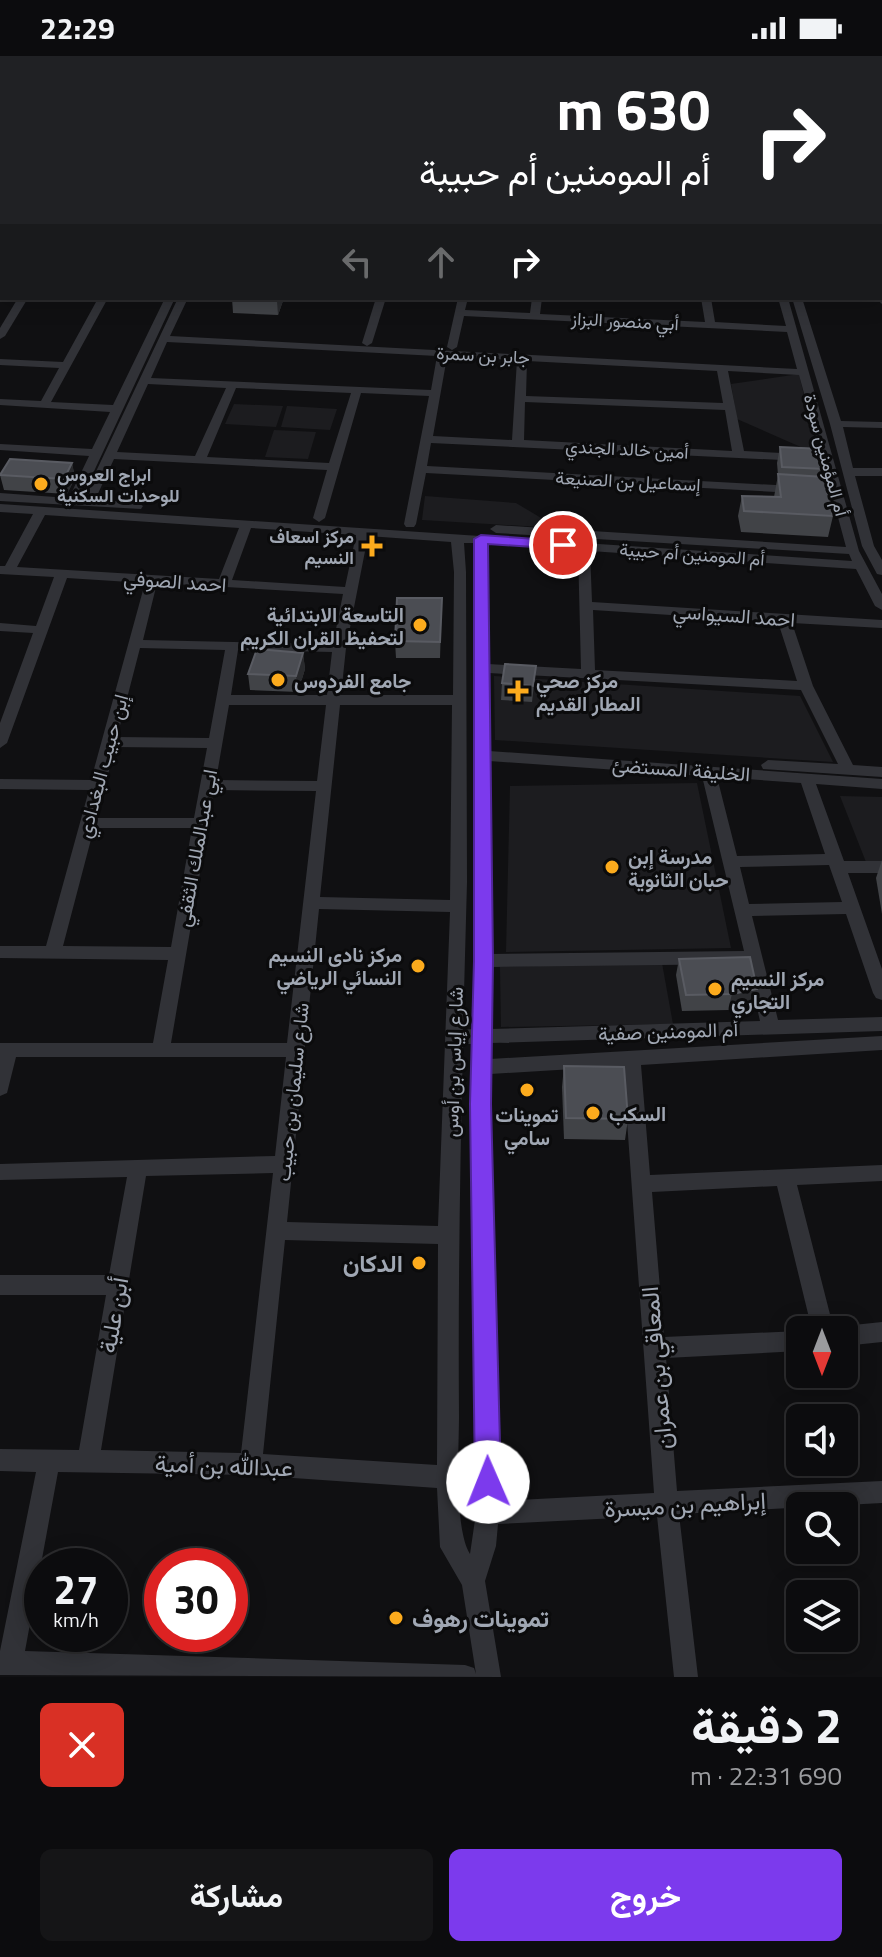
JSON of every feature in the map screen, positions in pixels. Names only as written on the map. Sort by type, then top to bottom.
[{"type":"street","points":[[2,330],[22,300]]},
{"type":"street","points":[[44,405],[101,300]]},
{"type":"street","points":[[80,502],[96,453],[169,300]]},
{"type":"street","points":[[80,502],[110,455],[182,300]]},
{"type":"street","points":[[362,342],[371,300]]},
{"type":"street","points":[[362,342],[380,300]]},
{"type":"street","points":[[410,524],[435,393],[463,300]]},
{"type":"street","points":[[535,316],[537,300]]},
{"type":"street","points":[[706,300],[710,325]]},
{"type":"street","name":"أم المؤمنين سودة","points":[[784,300],[853,551],[882,606]]},
{"type":"street","name":"أم المؤمنين سودة","points":[[798,300],[836,424],[868,546],[882,571]]},
{"type":"street","name":"أبي منصور البزاز","points":[[460,313],[791,329]]},
{"type":"street","name":"جابر بن سمرة","points":[[165,336],[362,342],[522,357],[722,368],[801,368]]},
{"type":"street","name":"جابر بن سمرة","points":[[165,336],[801,368]]},
{"type":"street","points":[[518,443],[522,357]]},
{"type":"street","points":[[0,362],[66,365]]},
{"type":"street","points":[[722,368],[739,455]]},
{"type":"street","points":[[144,381],[435,393]]},
{"type":"street","points":[[200,459],[232,385]]},
{"type":"street","points":[[319,518],[357,390]]},
{"type":"street","points":[[520,399],[730,407]]},
{"type":"street","points":[[0,402],[117,409]]},
{"type":"street","points":[[836,424],[882,425]]},
{"type":"street","name":"أمين خالد الجندي","points":[[426,439],[827,459]]},
{"type":"street","points":[[0,447],[96,453]]},
{"type":"street","points":[[110,455],[334,467]]},
{"type":"street","name":"إسماعيل بن الصنيعة","points":[[420,469],[835,492]]},
{"type":"street","points":[[849,472],[882,472]]},
{"type":"street","name":"أم المومنين أم حبيبة","points":[[0,497],[853,551]]},
{"type":"street","name":"أم المومنين أم حبيبة","points":[[0,508],[858,565]]},
{"type":"street","points":[[4,570],[41,511]]},
{"type":"street","points":[[224,584],[246,524]]},
{"type":"street","name":"شارع سليمان بن حبيب","points":[[251,1464],[339,648],[363,531]]},
{"type":"street","name":"شارع إياس بن أوس","points":[[457,537],[460,572],[458,906],[448,1235],[448,1477],[452,1547],[473,1581],[489,1677]]},
{"type":"street","name":"شارع إياس بن أوس","points":[[473,1581],[484,1546],[488,1513],[480,1038],[483,961],[481,539]]},
{"type":"street","points":[[584,546],[588,674]]},
{"type":"street","name":"احمد الصوفي","points":[[4,570],[351,591]]},
{"type":"street","points":[[0,743],[62,574]]},
{"type":"street","name":"إبن حبيب البغدادي","points":[[53,953],[152,579]]},
{"type":"street","name":"احمد السيواسي","points":[[586,606],[882,624]]},
{"type":"street","points":[[784,619],[806,686],[848,770]]},
{"type":"street","points":[[0,627],[42,630]]},
{"type":"street","points":[[134,644],[339,648]]},
{"type":"street","name":"ابي عبدالملك الثقفي","points":[[161,1050],[232,647]]},
{"type":"street","points":[[482,668],[806,686]]},
{"type":"street","points":[[0,692],[18,693]]},
{"type":"street","points":[[222,700],[459,700]]},
{"type":"street","points":[[108,742],[215,743]]},
{"type":"street","name":"الخليفة المستضئ","points":[[480,749],[882,772]]},
{"type":"street","name":"الخليفة المستضئ","points":[[480,749],[882,784]]},
{"type":"street","points":[[708,771],[771,1028]]},
{"type":"street","points":[[807,779],[882,993]]},
{"type":"street","points":[[0,784],[96,785]]},
{"type":"street","points":[[207,785],[325,786]]},
{"type":"street","points":[[86,823],[201,823]]},
{"type":"street","points":[[730,862],[837,863],[882,867]]},
{"type":"street","points":[[312,903],[458,906]]},
{"type":"street","points":[[742,910],[852,908]]},
{"type":"street","points":[[0,952],[178,954]]},
{"type":"street","points":[[483,961],[754,957]]},
{"type":"street","name":"أم المومنين صفية","points":[[453,1037],[882,1024]]},
{"type":"street","name":"أم المومنين صفية","points":[[481,1067],[882,1043]]},
{"type":"street","points":[[0,1088],[4,1050],[296,1050]]},
{"type":"street","name":"المعاقي بن عمران","points":[[631,1058],[667,1506],[686,1677]]},
{"type":"street","points":[[0,1172],[285,1164]]},
{"type":"street","name":"أبن علية","points":[[88,1462],[138,1168]]},
{"type":"street","points":[[641,1184],[882,1173]]},
{"type":"street","points":[[785,1178],[820,1316]]},
{"type":"street","points":[[277,1231],[448,1235]]},
{"type":"street","points":[[0,1285],[118,1285]]},
{"type":"street","points":[[858,1335],[882,1332]]},
{"type":"street","points":[[654,1348],[786,1342]]},
{"type":"street","name":"عبدالله بن أمية","points":[[0,1460],[251,1464],[448,1477]]},
{"type":"street","points":[[49,1461],[5,1663],[465,1677]]},
{"type":"street","name":"إبراهيم بن ميسرة","points":[[488,1513],[667,1506],[882,1492]]},
{"type":"shaded area","points":[[799,374],[819,455],[737,419],[731,384]]},
{"type":"shaded area","points":[[234,404],[283,406],[276,427],[225,424]]},
{"type":"shaded area","points":[[287,406],[337,409],[330,430],[281,427]]},
{"type":"shaded area","points":[[274,430],[316,432],[308,459],[265,457]]},
{"type":"shaded area","points":[[425,496],[516,503],[558,528],[422,520]]},
{"type":"shaded area","points":[[494,676],[800,696],[833,762],[495,740]]},
{"type":"shaded area","name":"مدرسة إبن حبان الثانوية","points":[[697,783],[731,948],[506,952],[510,786]]},
{"type":"shaded area","points":[[840,796],[882,797],[882,861],[866,862]]},
{"type":"shaded area","points":[[662,963],[673,1024],[501,1027],[500,967]]},
{"type":"building","points":[[780,447],[822,449],[825,469],[782,467]]},
{"type":"building","points":[[10,459],[72,463],[64,479],[0,475]]},
{"type":"building","points":[[778,474],[824,477],[833,516],[744,511],[742,496],[781,497]]},
{"type":"building","points":[[397,598],[442,598],[440,642],[395,641]]},
{"type":"building","points":[[257,649],[303,653],[296,676],[248,674]]},
{"type":"building","points":[[505,664],[536,666],[533,686],[502,683]]},
{"type":"building","points":[[750,957],[757,989],[732,994],[686,995],[679,959]]},
{"type":"building","points":[[564,1066],[624,1067],[628,1119],[566,1118]]},
{"type":"place","name":"ابراج العروس للوحدات السكنية","points":[[41,484]]},
{"type":"place","name":"مركز اسعاف النسيم","points":[[372,546]]},
{"type":"place","name":"التاسعة الابتدائية لتحفيظ القران الكريم","points":[[420,625]]},
{"type":"place","name":"جامع الفردوس","points":[[278,680]]},
{"type":"place","name":"مركز صحي المطار القديم","points":[[518,691]]},
{"type":"place","name":"مدرسة إبن حبان الثانوية","points":[[612,867]]},
{"type":"place","name":"مركز نادي النسيم النسائي الرياضي","points":[[418,966]]},
{"type":"place","name":"مركز النسيم التجاري","points":[[715,989]]},
{"type":"place","name":"تموينات سامي","points":[[527,1090]]},
{"type":"place","name":"السكب","points":[[593,1113]]},
{"type":"place","name":"الدكان","points":[[419,1263]]},
{"type":"place","name":"تموينات رهوف","points":[[396,1618]]},
{"type":"route","points":[[488,1482],[480,1104],[483,961],[480,836],[481,539],[563,545]]}]
